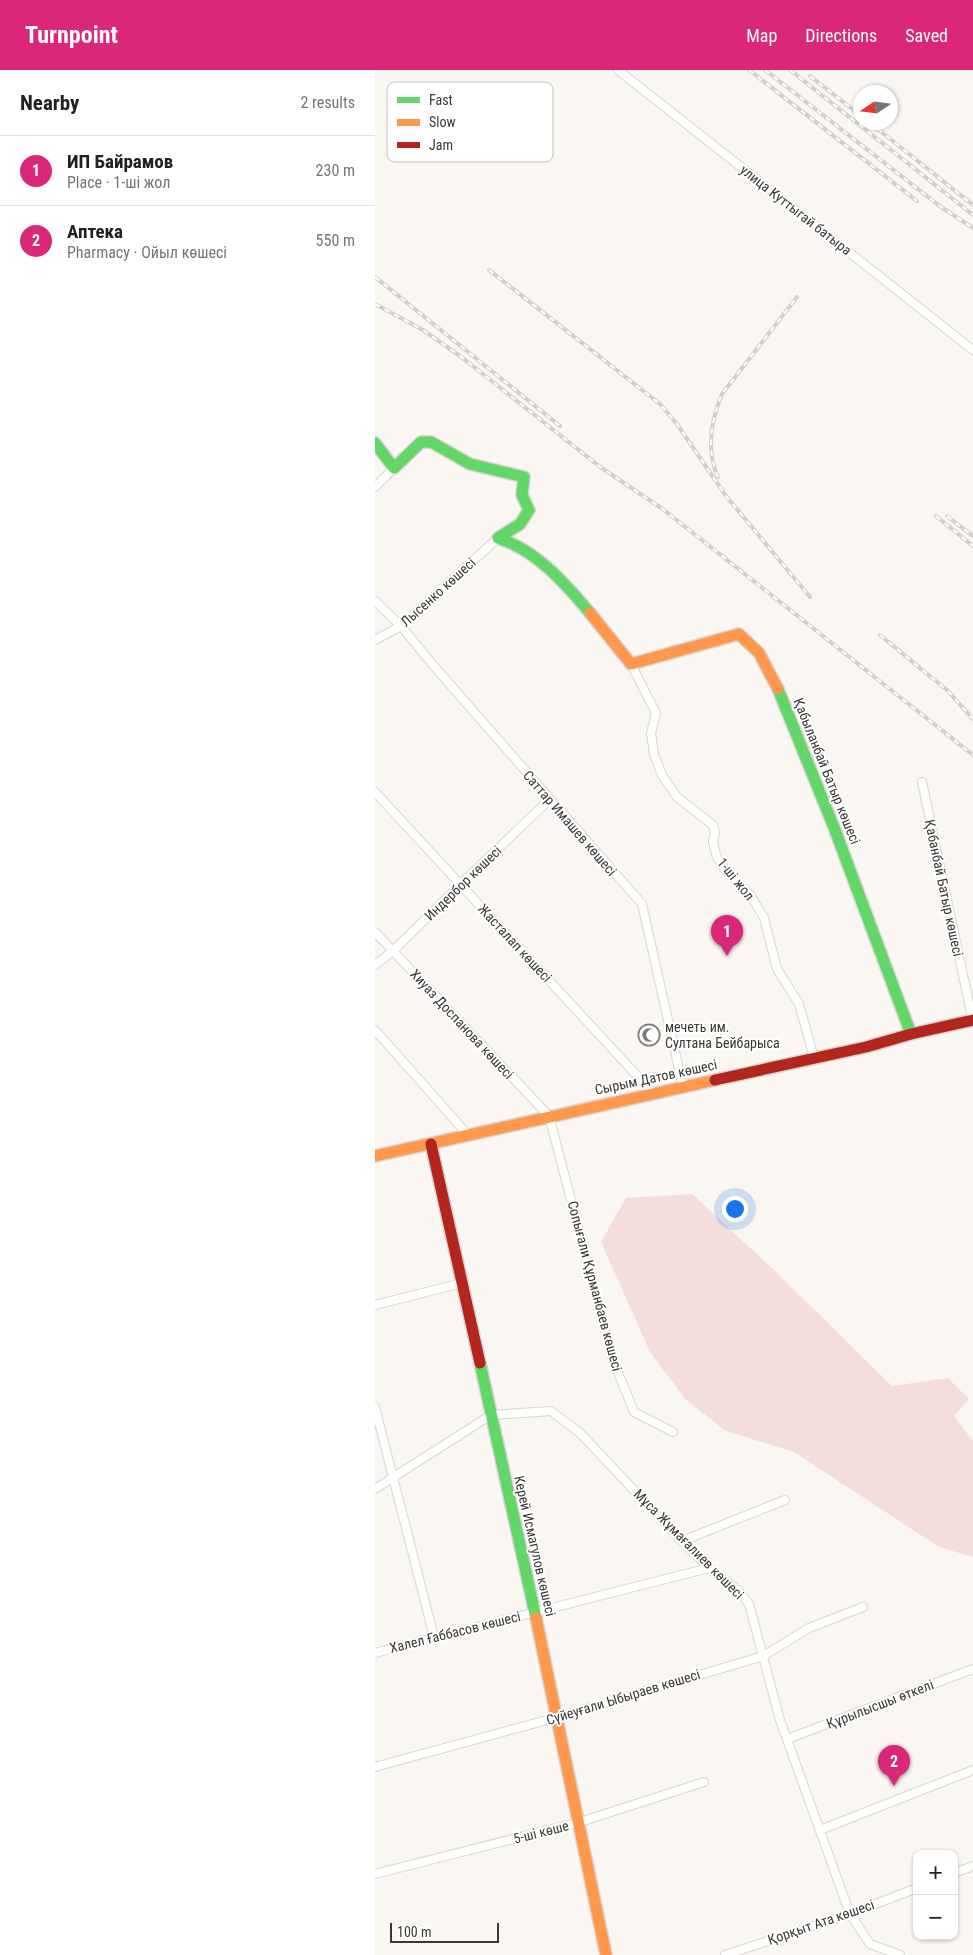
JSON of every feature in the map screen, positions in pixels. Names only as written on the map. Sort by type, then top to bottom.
[{"type":"street","name":"улица Куттыгай батыра","points":[[618,70],[973,350]]},
{"type":"street","points":[[375,442],[394,468]]},
{"type":"street","points":[[375,486],[421,442],[431,442],[470,464],[523,477],[521,491],[523,502],[529,510],[525,522],[498,538]]},
{"type":"street","points":[[498,538],[508,540],[535,558],[562,580],[631,664]]},
{"type":"street","name":"Лысенко көшесі","points":[[375,640],[401,626],[498,538]]},
{"type":"street","name":"Саттар Имашев көшесі","points":[[375,601],[401,626],[641,904],[683,1087]]},
{"type":"street","name":"Қабыланбай Батыр көшесі","points":[[631,664],[739,634],[759,653],[776,683],[835,830],[911,1034]]},
{"type":"street","name":"1-ші жол","points":[[631,664],[656,713],[651,733],[654,754],[662,775],[677,797],[713,825],[715,833],[713,841],[716,855],[725,870],[751,896],[764,918],[777,969],[799,1004],[814,1058]]},
{"type":"street","name":"Қабанбай Батыр көшесі","points":[[922,782],[973,1021]]},
{"type":"street","name":"Жасталап көшесі","points":[[375,792],[654,1094]]},
{"type":"street","name":"Индербор көшесі","points":[[375,965],[393,951],[550,799]]},
{"type":"street","name":"Хиуаз Доспанова көшесі","points":[[375,932],[549,1116]]},
{"type":"street","name":"Сырым Датов көшесі","points":[[375,1156],[973,1021]]},
{"type":"street","points":[[375,1030],[468,1135]]},
{"type":"street","name":"Сопығали Құрманбаев көшесі","points":[[549,1116],[613,1360],[634,1412],[673,1432]]},
{"type":"street","name":"Керей Исмагулов көшесі","points":[[431,1144],[558,1717],[606,1955]]},
{"type":"street","points":[[375,1305],[462,1283]]},
{"type":"street","points":[[375,1407],[434,1637]]},
{"type":"street","name":"Мұса Жұмағалиев көшесі","points":[[375,1489],[491,1415],[551,1411],[580,1433],[682,1541],[709,1568],[739,1591],[749,1604],[780,1720],[850,1914],[870,1944],[900,1955]]},
{"type":"street","points":[[682,1541],[785,1500]]},
{"type":"street","name":"Халел Ғаббасов көшесі","points":[[375,1653],[709,1568]]},
{"type":"street","name":"Сүйеуғали Ыбыраев көшесi","points":[[375,1767],[558,1717],[763,1656],[809,1628],[863,1607]]},
{"type":"street","name":"Құрылысшы өткелі","points":[[787,1739],[973,1669]]},
{"type":"street","points":[[820,1830],[973,1770]]},
{"type":"street","name":"5-шi көше","points":[[375,1874],[580,1822],[704,1782]]},
{"type":"street","points":[[958,1872],[973,1866]]},
{"type":"street","name":"Қорқыт Ата көшесi","points":[[725,1955],[850,1914],[913,1890]]},
{"type":"shaded area","points":[[692,1194],[775,1271],[892,1386],[948,1378],[969,1399],[954,1416],[973,1441],[973,1557],[939,1547],[794,1452],[726,1431],[686,1400],[650,1352],[601,1242],[626,1198]]},
{"type":"railway","points":[[749,70],[917,201]]},
{"type":"railway","points":[[765,70],[941,207],[973,228]]},
{"type":"railway","points":[[790,70],[973,215]]},
{"type":"railway","points":[[810,76],[853,110]]},
{"type":"railway","points":[[879,130],[973,205]]},
{"type":"railway","points":[[489,270],[660,404],[677,424],[726,496],[810,597]]},
{"type":"railway","points":[[375,277],[560,426]]},
{"type":"railway","points":[[718,477],[712,456],[711,435],[715,414],[722,394],[797,297]]},
{"type":"railway","points":[[375,304],[423,330],[460,356],[599,466],[664,510],[973,755]]},
{"type":"railway","points":[[936,516],[973,546]]},
{"type":"railway","points":[[947,516],[973,536]]},
{"type":"railway","points":[[880,635],[948,691],[973,719]]},
{"type":"traffic: fast","points":[[375,443],[394,468],[421,442],[431,442],[470,464],[524,477],[522,495],[529,510],[520,524],[498,538],[537,559],[560,579],[590,613]]},
{"type":"traffic: fast","points":[[778,689],[835,830],[911,1034]]},
{"type":"traffic: fast","points":[[480,1363],[536,1618]]},
{"type":"traffic: slow","points":[[590,613],[631,664],[739,634],[759,653],[778,689]]},
{"type":"traffic: slow","points":[[375,1156],[715,1080]]},
{"type":"traffic: slow","points":[[536,1618],[606,1955]]},
{"type":"traffic: jam","points":[[715,1080],[866,1047],[911,1034],[973,1020]]},
{"type":"traffic: jam","points":[[431,1144],[480,1363]]},
{"type":"place","name":"ИП Байрамов","points":[[727,956]]},
{"type":"place","name":"мечеть им. Султана Бейбарыса","points":[[649,1035]]},
{"type":"place","name":"Аптека","points":[[894,1786]]}]
